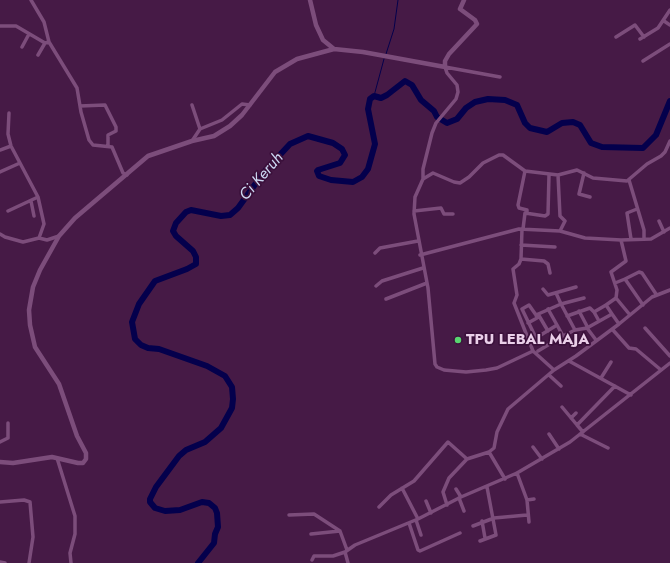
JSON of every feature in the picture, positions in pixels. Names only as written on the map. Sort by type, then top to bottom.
[{"type":"street","points":[[31,0],[44,22],[47,43],[75,84],[91,143],[97,146],[108,145],[114,149],[123,173],[127,174]]},
{"type":"street","points":[[310,0],[316,25],[323,40],[334,49]]},
{"type":"street","points":[[464,0],[460,9],[476,20],[477,26],[449,54],[446,61],[445,67],[458,88],[456,98],[436,122],[425,160],[423,179],[415,197],[414,211],[420,255],[427,283],[435,364],[437,367],[444,370],[466,372],[486,370],[497,368],[533,351]]},
{"type":"street","points":[[616,37],[636,25],[642,38],[658,28],[670,10]]},
{"type":"street","points":[[664,21],[670,25]]},
{"type":"street","points":[[0,26],[16,26],[47,43]]},
{"type":"street","points":[[22,47],[29,34]]},
{"type":"street","points":[[38,55],[42,47],[47,43]]},
{"type":"street","points":[[643,61],[670,44]]},
{"type":"street","points":[[0,462],[13,463],[57,457],[83,463],[86,459],[86,452],[77,436],[59,384],[36,347],[30,325],[30,303],[33,287],[40,270],[59,236],[76,218],[148,156],[192,141],[219,134],[236,122],[275,72],[307,55],[334,49],[363,52],[500,77]]},
{"type":"street","points":[[192,141],[200,129],[222,120],[242,104],[250,105]]},
{"type":"street","points":[[80,106],[104,105],[116,127],[116,131],[108,135],[108,145]]},
{"type":"street","points":[[192,105],[200,129]]},
{"type":"street","points":[[9,113],[8,134],[11,146],[38,197],[44,224],[40,238]]},
{"type":"street","points":[[423,179],[433,173],[460,183],[469,177],[483,163],[499,155],[504,155],[524,171],[558,175],[577,170],[594,178],[629,180],[647,164],[665,152],[670,141]]},
{"type":"street","points":[[0,150],[11,146]]},
{"type":"street","points":[[0,172],[20,164]]},
{"type":"street","points":[[524,171],[518,205],[520,208],[527,210],[527,213],[544,216],[548,214],[549,174]]},
{"type":"street","points":[[584,173],[579,194],[590,197]]},
{"type":"street","points":[[558,175],[560,216],[564,221],[560,231]]},
{"type":"street","points":[[629,180],[644,230],[644,239]]},
{"type":"street","points":[[8,211],[38,197]]},
{"type":"street","points":[[31,201],[34,216]]},
{"type":"street","points":[[414,211],[441,208],[444,214],[454,214]]},
{"type":"street","points":[[631,239],[626,213],[637,209]]},
{"type":"street","points":[[527,213],[525,214],[521,258],[519,264],[513,269],[517,295],[514,303],[533,351],[554,370]]},
{"type":"street","points":[[659,221],[664,232]]},
{"type":"street","points":[[420,255],[523,229],[560,231],[585,238],[620,240],[651,239],[670,228]]},
{"type":"street","points":[[0,234],[23,242],[40,238],[44,240],[59,236]]},
{"type":"street","points":[[594,312],[616,298],[618,290],[610,272],[626,262],[620,240]]},
{"type":"street","points":[[375,253],[380,248],[418,241]]},
{"type":"street","points":[[521,245],[556,247]]},
{"type":"street","points":[[521,258],[544,261],[548,264],[550,273]]},
{"type":"street","points":[[376,286],[382,281],[423,268]]},
{"type":"street","points":[[615,283],[642,273],[656,294]]},
{"type":"street","points":[[624,279],[642,305]]},
{"type":"street","points":[[386,299],[427,283]]},
{"type":"street","points":[[543,289],[547,294],[576,287]]},
{"type":"street","points":[[447,505],[443,494],[453,473],[467,459],[489,452],[494,448],[497,432],[508,409],[554,370],[620,324],[656,294],[670,290]]},
{"type":"street","points":[[556,293],[575,330]]},
{"type":"street","points":[[528,323],[548,309],[584,298]]},
{"type":"street","points":[[616,298],[630,315]]},
{"type":"street","points":[[536,338],[528,323],[523,308],[529,305],[548,331]]},
{"type":"street","points":[[606,305],[620,324]]},
{"type":"street","points":[[567,316],[590,308],[599,321]]},
{"type":"street","points":[[548,309],[563,336]]},
{"type":"street","points":[[579,311],[596,340]]},
{"type":"street","points":[[538,351],[575,330],[588,328],[612,314]]},
{"type":"street","points":[[530,342],[557,325]]},
{"type":"street","points":[[646,328],[670,356]]},
{"type":"street","points":[[612,329],[629,348],[639,351],[661,370]]},
{"type":"street","points":[[569,361],[631,395]]},
{"type":"street","points":[[601,378],[611,362]]},
{"type":"street","points":[[312,560],[314,556],[333,556],[346,551],[368,539],[417,520],[460,498],[517,473],[559,449],[631,395],[670,363]]},
{"type":"street","points":[[549,375],[561,386]]},
{"type":"street","points":[[577,425],[615,386]]},
{"type":"street","points":[[562,407],[577,425],[581,433],[608,448]]},
{"type":"street","points":[[571,418],[576,413]]},
{"type":"street","points":[[0,442],[8,438],[8,423]]},
{"type":"street","points":[[549,434],[559,449]]},
{"type":"street","points":[[379,507],[391,495],[414,481],[448,442],[467,459]]},
{"type":"street","points":[[534,447],[542,459]]},
{"type":"street","points":[[489,452],[505,479]]},
{"type":"street","points":[[57,457],[62,468],[75,516],[75,534],[70,553],[71,563]]},
{"type":"street","points":[[517,473],[527,500],[529,522]]},
{"type":"street","points":[[480,541],[496,535],[487,487]]},
{"type":"street","points":[[402,488],[417,520],[421,535]]},
{"type":"street","points":[[456,489],[464,511]]},
{"type":"street","points":[[527,500],[534,499]]},
{"type":"street","points":[[0,502],[24,500],[30,502],[33,536],[29,563]]},
{"type":"street","points":[[426,501],[431,513]]},
{"type":"street","points":[[289,515],[314,514],[340,531],[348,563]]},
{"type":"street","points":[[473,526],[482,521],[494,518],[528,515]]},
{"type":"street","points":[[482,521],[485,538]]},
{"type":"street","points":[[409,523],[418,550],[420,551],[460,533]]},
{"type":"street","points":[[311,534],[340,531]]},
{"type":"street","points":[[0,562],[5,563]]},
{"type":"waterway","points":[[386,54],[394,29],[398,0]]},
{"type":"waterway","points":[[374,96],[384,59]]},
{"type":"waterway","name":"Ci Keruh","points":[[198,563],[214,543],[215,534],[218,527],[215,508],[209,503],[202,502],[180,510],[165,511],[155,508],[150,502],[150,499],[156,487],[179,456],[186,450],[205,442],[221,428],[232,408],[232,387],[225,376],[207,366],[159,349],[148,348],[141,345],[135,339],[132,322],[139,304],[155,281],[196,264],[196,257],[193,251],[176,236],[173,231],[176,223],[186,212],[191,210],[221,216],[230,215],[238,208],[264,172],[290,144],[308,136],[333,143],[342,149],[345,155],[340,163],[318,170],[319,176],[331,180],[353,182],[362,177],[368,169],[375,144],[368,109],[370,99],[374,96],[381,98],[387,95],[405,81],[412,85],[421,100],[434,111],[437,117],[447,123],[457,119],[466,108],[475,102],[488,99],[505,100],[517,105],[525,123],[530,128],[547,132],[562,123],[573,122],[580,125],[591,143],[602,147],[643,148],[656,135],[670,101]]},
{"type":"place","name":"TPU LEBAL MAJA","points":[[458,340]]}]
